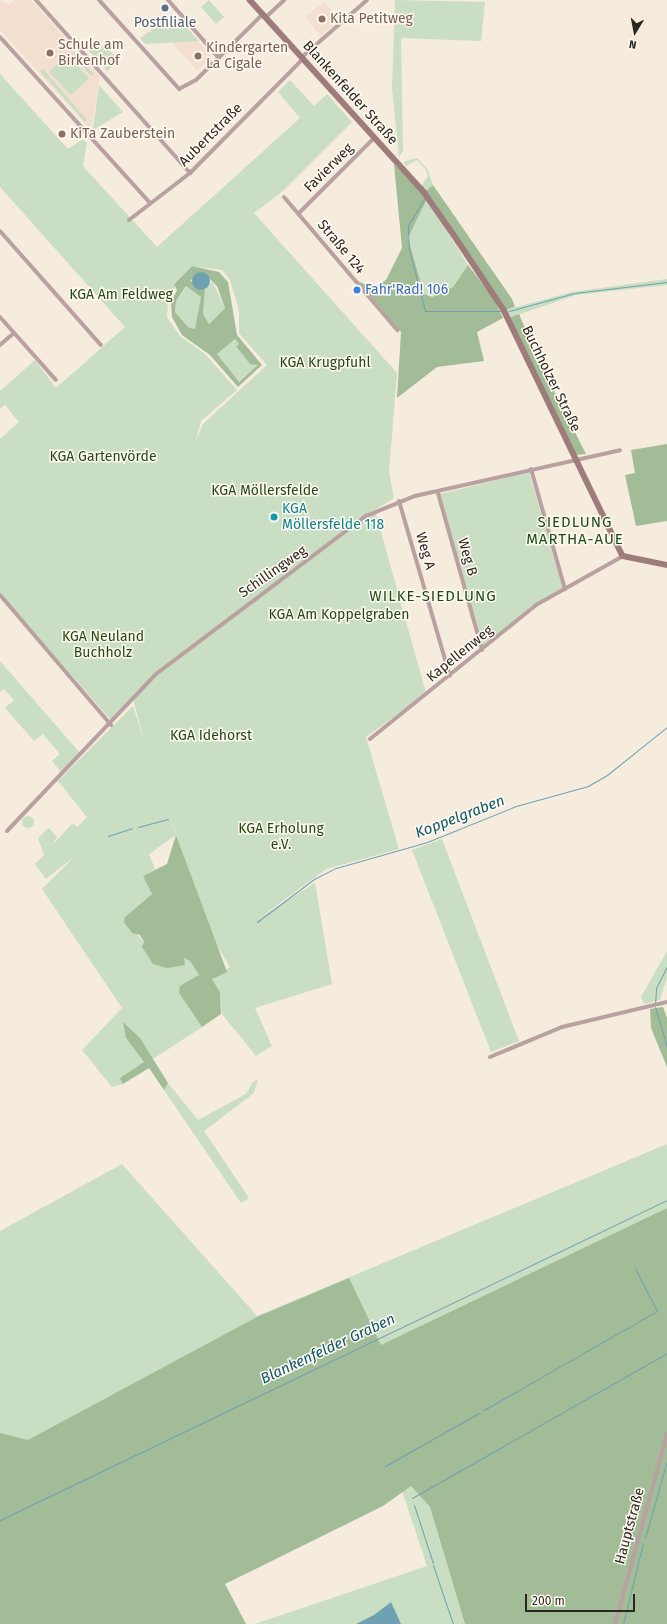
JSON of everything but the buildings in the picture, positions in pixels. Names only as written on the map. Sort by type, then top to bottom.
[{"type":"street","points":[[36,0],[190,172]]},
{"type":"street","points":[[99,0],[177,88],[191,84],[264,15],[284,0]]},
{"type":"street","points":[[168,0],[218,57]]},
{"type":"street","name":"Blankenfelder Straße","points":[[250,0],[417,184]]},
{"type":"street","name":"Aubertstraße","points":[[128,220],[190,172],[312,50],[367,0]]},
{"type":"street","points":[[0,37],[150,203]]},
{"type":"street","name":"Favierweg","points":[[299,213],[374,138]]},
{"type":"street","name":"Buchholzer Straße","points":[[417,184],[504,310],[623,556]]},
{"type":"street","name":"Straße 124","points":[[284,197],[397,330]]},
{"type":"street","points":[[0,231],[101,344]]},
{"type":"street","points":[[0,317],[56,380]]},
{"type":"street","points":[[0,345],[14,333]]},
{"type":"street","name":"Schillingweg","points":[[7,831],[111,725],[138,692],[183,652],[366,516],[399,501],[438,493],[531,469],[620,450]]},
{"type":"street","points":[[531,469],[565,589]]},
{"type":"street","name":"Weg B","points":[[438,493],[482,650]]},
{"type":"street","name":"Weg A","points":[[399,501],[450,676]]},
{"type":"street","points":[[623,556],[667,565]]},
{"type":"street","name":"Kapellenweg","points":[[370,739],[450,676],[536,605],[623,556]]},
{"type":"street","points":[[0,595],[111,725]]},
{"type":"street","points":[[490,1057],[562,1027],[649,1005],[667,1002]]},
{"type":"street","name":"Hauptstraße","points":[[615,1624],[667,1434]]},
{"type":"shaded area","name":"Schule am Birkenhof","points":[[0,0],[8,5],[14,0],[31,0],[100,76],[91,130],[0,30]]},
{"type":"shaded area","name":"Kita Petitweg","points":[[324,2],[340,20],[321,36],[305,17]]},
{"type":"shaded area","name":"Kindergarten La Cigale","points":[[199,41],[211,57],[197,71],[172,42]]},
{"type":"green space","points":[[209,0],[224,17],[216,24],[201,7]]},
{"type":"green space","points":[[395,0],[485,2],[481,41],[401,38],[403,151],[399,157],[392,87]]},
{"type":"green space","points":[[175,15],[199,41],[145,44],[140,38]]},
{"type":"green space","points":[[106,46],[119,61],[107,71],[85,47]]},
{"type":"green space","points":[[73,52],[94,74],[91,76],[72,54]]},
{"type":"green space","points":[[67,55],[89,78],[71,95],[49,72]]},
{"type":"green space","points":[[43,69],[87,120],[85,122],[40,71]]},
{"type":"green space","points":[[0,74],[68,149],[83,139],[87,143],[83,166],[157,247],[300,118],[278,92],[290,80],[314,106],[327,94],[352,122],[283,191],[254,213],[397,373],[389,472],[394,498],[367,515],[376,514],[426,693],[366,737],[399,849],[326,869],[261,917],[315,883],[332,984],[255,1008],[272,1046],[256,1056],[222,1014],[220,992],[212,979],[230,967],[213,939],[156,777],[176,835],[149,854],[155,869],[143,876],[152,894],[125,917],[159,964],[167,968],[184,958],[190,961],[199,975],[179,993],[202,1027],[153,1059],[140,1038],[126,1038],[144,1062],[121,1078],[123,1084],[112,1087],[82,1050],[122,1008],[42,889],[75,856],[46,879],[35,864],[44,855],[38,838],[49,828],[57,837],[52,845],[73,823],[77,827],[87,817],[58,781],[133,706],[144,740],[133,699],[111,720],[0,594],[0,439],[19,422],[5,405],[0,409],[0,391],[35,360],[56,388],[125,327],[0,187]],"holes":[[[192,266],[222,270],[230,280],[239,310],[239,333],[267,365],[203,424],[195,443],[201,421],[237,390],[205,354],[180,336],[167,317],[168,300],[176,286],[174,283]]]},
{"type":"green space","points":[[99,85],[123,112],[93,130]]},
{"type":"green space","points":[[417,158],[428,170],[433,185],[425,192],[421,186],[428,176],[426,170],[417,160],[406,166],[403,162]]},
{"type":"green space","points":[[394,164],[427,199],[408,238],[424,294],[432,297],[453,287],[468,265],[494,299],[503,318],[477,332],[484,361],[437,367],[397,398],[401,332],[358,281],[373,288],[386,280],[402,248]]},
{"type":"green space","points":[[433,185],[512,299],[515,307],[505,310],[425,192]]},
{"type":"green space","points":[[427,199],[468,265],[453,287],[432,297],[424,294],[408,238]]},
{"type":"green space","points":[[192,266],[219,272],[228,282],[237,335],[262,365],[238,387],[210,355],[182,335],[172,317],[171,302],[177,290],[174,284]],"holes":[[[205,274],[217,286],[225,308],[209,324],[203,314],[205,290],[190,280]],[[186,286],[201,297],[195,329],[188,327],[175,312],[176,301]],[[235,339],[239,344],[236,346],[250,364],[258,365],[239,382],[217,354]]]},
{"type":"green space","points":[[667,279],[667,285],[576,295],[509,318],[505,310],[572,292]]},
{"type":"green space","points":[[212,281],[225,308],[208,324],[203,314],[205,290]]},
{"type":"green space","points":[[187,286],[201,297],[196,329],[188,327],[175,312],[176,301]]},
{"type":"green space","points":[[519,314],[539,361],[586,454],[576,455],[509,318]]},
{"type":"green space","points":[[235,339],[239,344],[236,346],[259,365],[238,382],[217,354]]},
{"type":"green space","points":[[667,444],[667,521],[636,526],[625,475],[635,473],[631,450]]},
{"type":"green space","points":[[529,472],[563,589],[530,607],[483,646],[440,494]]},
{"type":"green space","points":[[0,661],[80,753],[61,772],[52,761],[60,754],[43,734],[34,741],[5,708],[14,700],[4,689],[0,692]]},
{"type":"green space","points":[[30,816],[33,817],[33,827],[26,828],[23,827],[22,820],[23,817]]},
{"type":"green space","points":[[176,835],[227,972],[212,979],[220,992],[221,1014],[202,1027],[179,993],[180,986],[199,975],[190,961],[184,958],[185,965],[167,968],[153,964],[142,947],[144,942],[140,935],[132,933],[124,922],[125,917],[152,894],[143,876],[167,864]]},
{"type":"green space","points":[[442,839],[519,1041],[491,1052],[412,850]]},
{"type":"green space","points":[[667,951],[667,977],[660,1000],[644,1004],[641,997]]},
{"type":"green space","points":[[663,1007],[667,1018],[667,1067],[651,1028],[650,1009]]},
{"type":"green space","points":[[123,1022],[140,1038],[168,1083],[164,1090],[149,1068],[123,1084],[120,1078],[144,1062],[126,1038]]},
{"type":"green space","points":[[258,1079],[254,1093],[204,1131],[249,1198],[241,1203],[164,1090],[168,1083],[198,1120],[246,1094],[253,1082]]},
{"type":"green space","points":[[667,1144],[667,1208],[381,1346],[375,1333],[0,1516],[0,1231],[122,1164],[257,1316]]},
{"type":"green space","points":[[667,1208],[667,1624],[465,1624],[430,1507],[411,1486],[383,1506],[225,1584],[246,1624],[0,1624],[0,1433],[28,1440],[257,1317],[349,1278],[381,1345]]},
{"type":"green space","points":[[411,1486],[430,1507],[465,1624],[255,1624],[427,1566],[402,1491]]},
{"type":"water","points":[[201,272],[207,275],[210,281],[207,287],[201,290],[195,287],[192,281],[195,275]]},
{"type":"water","points":[[391,1602],[401,1624],[356,1624],[374,1615]]},
{"type":"waterway","points":[[424,199],[408,226],[409,249],[425,311],[500,311]]},
{"type":"waterway","points":[[509,311],[575,293],[667,282]]},
{"type":"waterway","name":"Koppelgraben","points":[[257,922],[314,879],[336,868],[427,842],[516,806],[588,786],[607,775],[667,727]]},
{"type":"waterway","points":[[138,827],[168,819]]},
{"type":"waterway","points":[[108,836],[132,828]]},
{"type":"waterway","name":"Blankenfelder Graben","points":[[655,1004],[656,988],[667,966]]},
{"type":"waterway","name":"Blankenfelder Graben","points":[[655,1007],[667,1047]]},
{"type":"waterway","name":"Blankenfelder Graben","points":[[0,1520],[667,1200]]},
{"type":"waterway","points":[[484,1410],[657,1311],[635,1268]]},
{"type":"waterway","points":[[412,1498],[667,1353]]},
{"type":"waterway","points":[[385,1466],[479,1413]]},
{"type":"waterway","points":[[645,1538],[667,1461]]},
{"type":"waterway","points":[[414,1505],[433,1563]]},
{"type":"waterway","points":[[623,1624],[643,1543]]},
{"type":"waterway","points":[[433,1565],[453,1624]]},
{"type":"place","name":"Postfiliale","points":[[165,8]]},
{"type":"place","name":"Kita Petitweg","points":[[322,19]]},
{"type":"place","name":"Schule am Birkenhof","points":[[50,53]]},
{"type":"place","name":"Kindergarten La Cigale","points":[[198,56]]},
{"type":"place","name":"KiTa Zauberstein","points":[[62,134]]},
{"type":"place","name":"Fahr'Rad! 106","points":[[357,290]]},
{"type":"place","name":"KGA Möllersfelde 118","points":[[274,517]]},
{"type":"district","name":"SIEDLUNG MARTHA-AUE","points":[[575,530]]},
{"type":"district","name":"WILKE-SIEDLUNG","points":[[433,597]]},
{"type":"park label","name":"KGA Am Feldweg","points":[[121,295]]},
{"type":"park label","name":"KGA Krugpfuhl","points":[[325,363]]},
{"type":"park label","name":"KGA Gartenvörde","points":[[103,457]]},
{"type":"park label","name":"KGA Möllersfelde","points":[[265,491]]},
{"type":"park label","name":"KGA Am Koppelgraben","points":[[339,615]]},
{"type":"park label","name":"KGA Neuland Buchholz","points":[[103,646]]},
{"type":"park label","name":"KGA Idehorst","points":[[211,736]]},
{"type":"park label","name":"KGA Erholung e.V.","points":[[281,838]]}]
